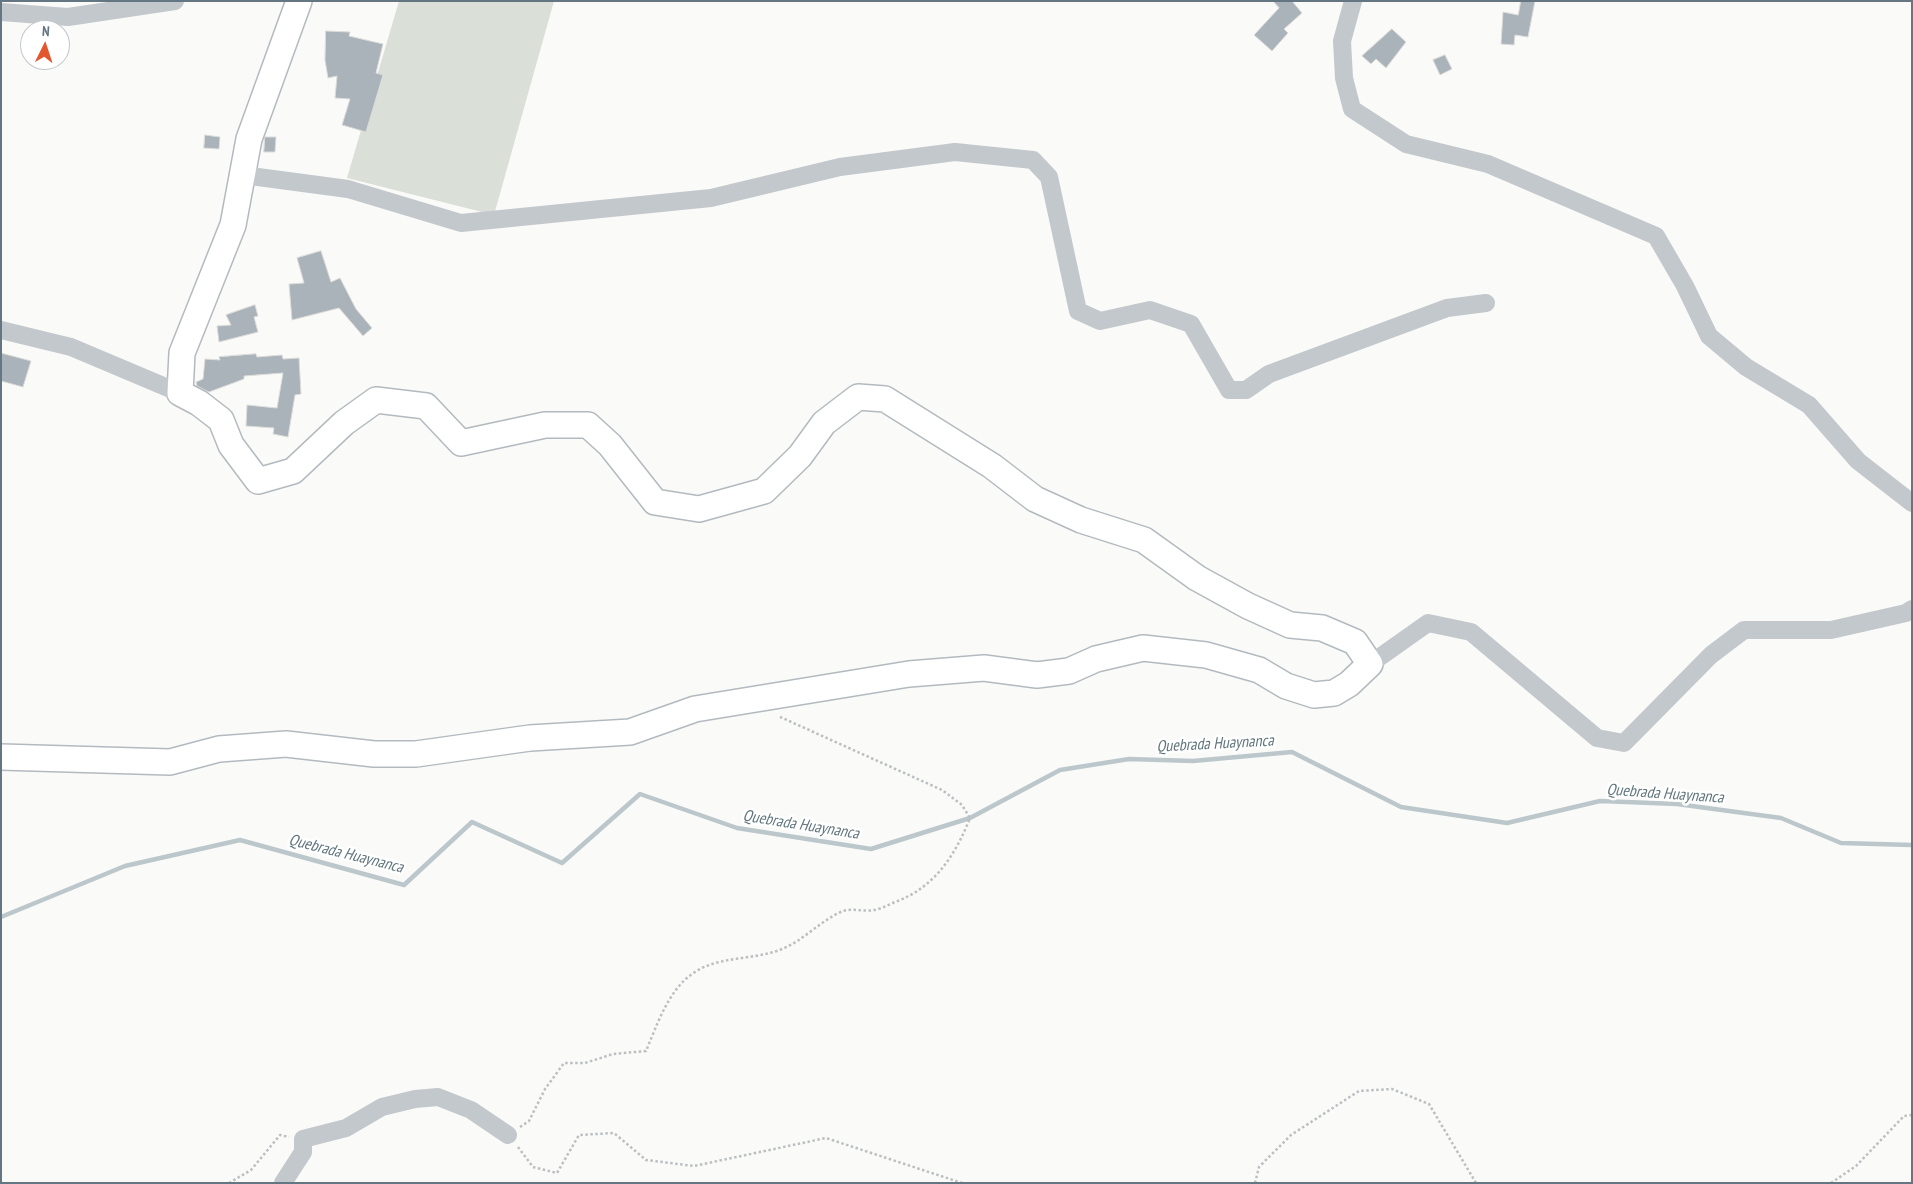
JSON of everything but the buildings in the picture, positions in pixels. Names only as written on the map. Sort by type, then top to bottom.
[{"type":"street","points":[[1,12],[68,17],[175,1]]},
{"type":"street","points":[[180,393],[182,353],[233,225],[250,138],[299,1]]},
{"type":"street","points":[[1353,1],[1342,40],[1344,78],[1352,109],[1406,144],[1488,164],[1656,236],[1685,286],[1709,336],[1746,368],[1809,405],[1858,460],[1912,503]]},
{"type":"street","points":[[243,175],[348,189],[461,223],[711,198],[840,167],[955,152],[1033,160],[1049,177],[1078,311],[1100,322],[1150,310],[1191,324],[1229,390],[1246,390],[1269,374],[1447,308],[1486,304]]},
{"type":"street","points":[[1,330],[71,347],[180,393],[199,403],[221,420],[231,445],[258,481],[292,471],[344,423],[376,400],[426,406],[461,443],[545,425],[588,425],[610,445],[655,502],[700,509],[764,491],[800,456],[824,423],[858,397],[885,399],[992,466],[1035,499],[1081,520],[1144,540],[1197,578],[1248,606],[1290,624],[1322,628],[1355,642],[1370,664]]},
{"type":"street","points":[[1,757],[170,762],[219,749],[286,744],[374,754],[416,754],[530,738],[630,732],[695,709],[908,674],[984,668],[1037,675],[1069,671],[1096,659],[1143,648],[1206,655],[1259,670],[1286,686],[1314,695],[1334,693],[1349,684],[1370,664],[1428,623],[1471,632],[1597,738],[1624,743],[1711,655],[1744,630],[1831,630],[1906,613],[1912,609]]},
{"type":"street","points":[[283,1183],[303,1152],[303,1138],[346,1128],[382,1107],[415,1099],[438,1097],[471,1110],[508,1134]]},
{"type":"path","points":[[745,700],[942,790],[962,805],[970,818],[959,844],[939,875],[910,897],[874,910],[845,911],[818,925],[784,949],[743,960],[713,962],[691,974],[668,1002],[646,1051],[613,1054],[584,1062],[564,1063],[545,1089],[529,1121],[508,1134],[533,1167],[557,1173],[579,1135],[614,1132],[646,1160],[694,1166],[826,1138],[962,1183]]},
{"type":"path","points":[[1255,1183],[1259,1167],[1291,1135],[1359,1091],[1392,1089],[1429,1104],[1476,1183]]},
{"type":"path","points":[[1831,1183],[1856,1166],[1904,1116],[1912,1115]]},
{"type":"path","points":[[229,1183],[251,1170],[280,1135],[303,1138]]},
{"type":"shaded area","points":[[399,1],[554,1],[494,215],[347,178]]},
{"type":"waterway","name":"Quebrada Huaynanca","points":[[1,917],[125,866],[240,840],[404,885],[472,822],[562,863],[640,794],[737,828],[871,849],[970,818],[1060,770],[1129,759],[1193,761],[1292,752],[1401,807],[1507,823],[1600,801],[1677,804],[1781,818],[1841,843],[1912,845]]}]
